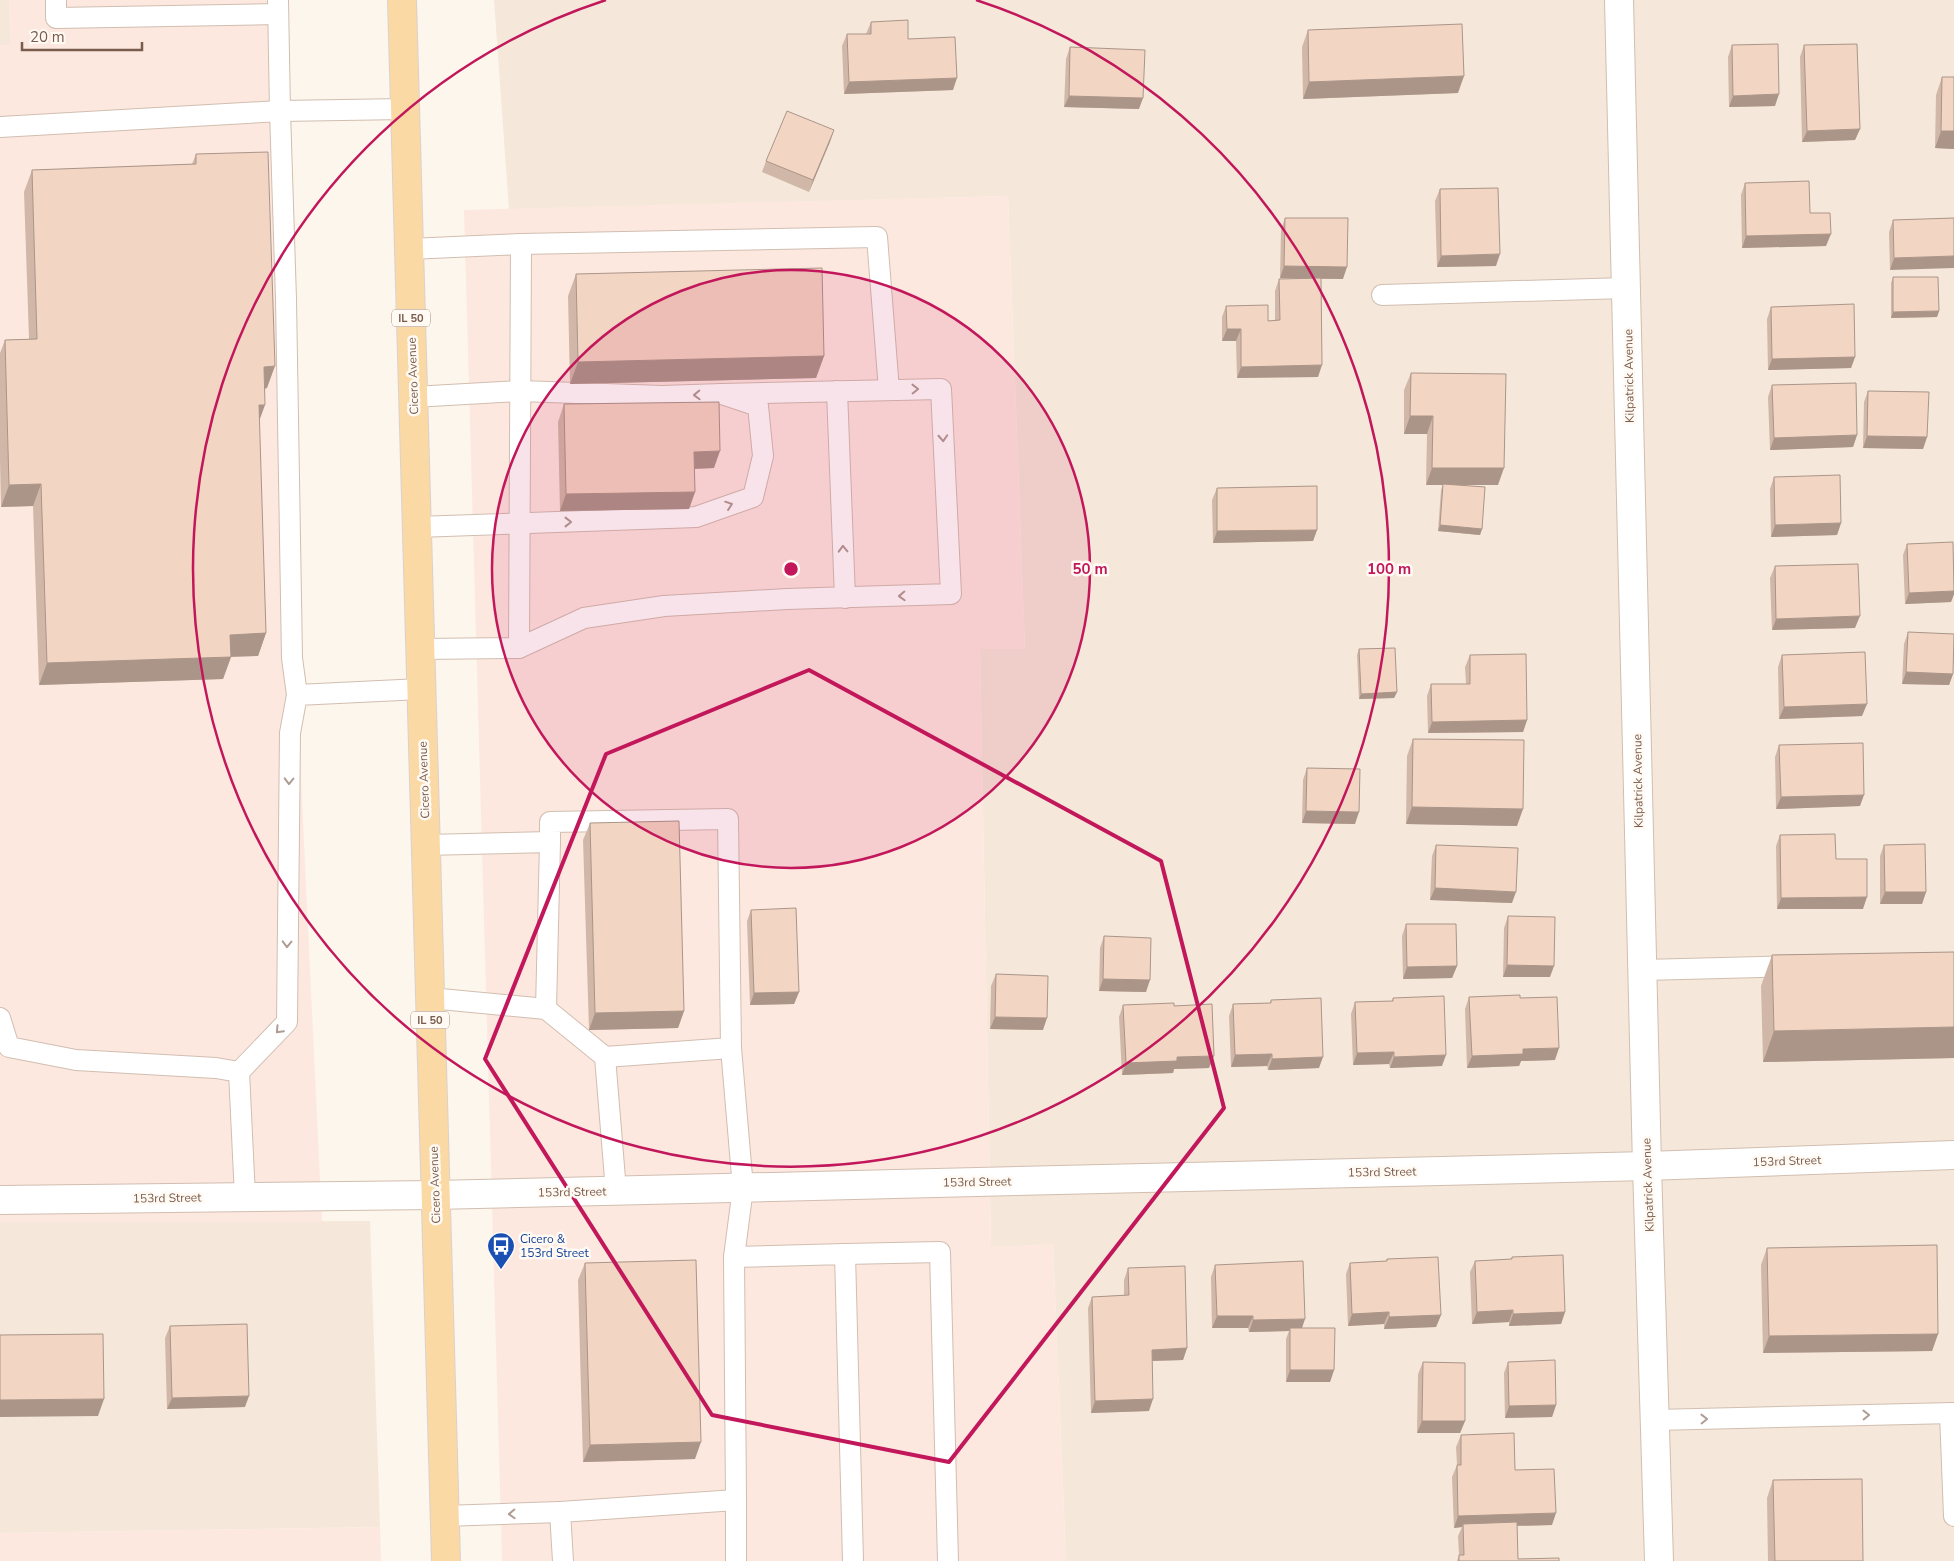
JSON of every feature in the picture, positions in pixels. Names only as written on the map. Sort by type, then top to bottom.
[{"type":"main road","name":"Cicero Avenue","points":[[402,0],[446,1561]]},
{"type":"street","name":"Kilpatrick Avenue","points":[[1619,0],[1647,1166],[1659,1561]]},
{"type":"street","name":"153rd Street","points":[[0,1200],[616,1191],[1647,1166],[1954,1155]]},
{"type":"lane","points":[[56,0],[56,18],[278,7],[286,309],[292,658],[297,696],[290,733],[287,1022],[239,1072],[245,1197]]},
{"type":"lane","points":[[0,127],[280,111],[405,109]]},
{"type":"lane","points":[[409,249],[521,244],[877,237],[889,390]]},
{"type":"lane","points":[[519,648],[521,244]]},
{"type":"lane","points":[[1382,295],[1626,288]]},
{"type":"lane","points":[[413,397],[520,391],[662,396],[940,389],[951,594],[664,606],[584,618],[519,648],[420,649]]},
{"type":"lane","points":[[837,391],[845,598]]},
{"type":"lane","points":[[417,527],[696,517],[753,497],[763,456],[758,406],[722,394]]},
{"type":"lane","points":[[297,696],[421,690]]},
{"type":"lane","points":[[546,1009],[550,822],[728,819],[731,1048],[742,1188],[734,1257],[736,1561]]},
{"type":"lane","points":[[426,845],[550,842]]},
{"type":"lane","points":[[1643,970],[1818,966]]},
{"type":"lane","points":[[430,998],[546,1009],[605,1057],[731,1048]]},
{"type":"lane","points":[[0,1018],[9,1047],[76,1060],[216,1068],[239,1072]]},
{"type":"lane","points":[[605,1057],[616,1191]]},
{"type":"lane","points":[[734,1257],[940,1252],[948,1561]]},
{"type":"lane","points":[[845,1254],[854,1561]]},
{"type":"lane","points":[[1655,1420],[1952,1413],[1954,1516]]},
{"type":"lane","points":[[444,1516],[560,1512],[736,1500]]},
{"type":"lane","points":[[560,1512],[563,1561]]},
{"type":"highlighted area","points":[[809,670],[1161,861],[1224,1108],[949,1462],[712,1415],[485,1059],[606,754]]},
{"type":"shaded area","points":[[0,0],[9,0],[11,45],[0,45]]},
{"type":"shaded area","points":[[9,0],[279,0],[290,547],[322,1222],[0,1222],[0,45],[11,45]]},
{"type":"shaded area","points":[[494,0],[1954,0],[1954,1561],[1066,1561],[1053,1245],[991,1247],[980,649],[1025,649],[1008,196],[509,210]]},
{"type":"shaded area","points":[[1008,196],[1025,649],[980,649],[991,1247],[1053,1244],[1066,1561],[502,1561],[464,210]]},
{"type":"shaded area","points":[[370,1221],[380,1527],[0,1533],[0,1222]]},
{"type":"shaded area","points":[[380,1527],[381,1561],[0,1561],[0,1533]]},
{"type":"building","points":[[908,20],[908,39],[955,37],[957,78],[849,82],[847,34],[871,34],[871,22]]},
{"type":"building","points":[[1462,24],[1464,76],[1309,82],[1308,30]]},
{"type":"building","points":[[1778,44],[1779,94],[1733,96],[1732,45]]},
{"type":"building","points":[[1857,44],[1860,129],[1807,131],[1804,45]]},
{"type":"building","points":[[1070,47],[1145,50],[1143,98],[1069,96]]},
{"type":"building","points":[[1942,77],[1954,77],[1954,131],[1941,131]]},
{"type":"building","points":[[787,111],[834,130],[813,180],[766,161]]},
{"type":"building","points":[[268,152],[275,366],[264,367],[265,405],[259,405],[266,633],[230,635],[231,657],[47,663],[41,484],[9,485],[5,340],[37,339],[32,170],[196,164],[196,154]]},
{"type":"building","points":[[1809,181],[1810,213],[1830,213],[1831,234],[1746,236],[1745,183]]},
{"type":"building","points":[[1498,188],[1500,254],[1441,256],[1440,189]]},
{"type":"building","points":[[1285,218],[1348,218],[1347,267],[1284,266]]},
{"type":"building","points":[[1954,218],[1954,256],[1894,258],[1893,220]]},
{"type":"building","points":[[822,268],[824,356],[578,362],[576,274]]},
{"type":"building","points":[[1893,277],[1938,277],[1939,311],[1893,312]]},
{"type":"building","points":[[1321,278],[1322,365],[1241,367],[1241,329],[1227,329],[1226,306],[1268,305],[1268,321],[1280,320],[1279,279]]},
{"type":"building","points":[[1854,304],[1855,357],[1772,359],[1771,307]]},
{"type":"building","points":[[1411,373],[1506,374],[1504,468],[1432,468],[1433,416],[1410,416]]},
{"type":"building","points":[[1856,383],[1857,435],[1774,438],[1772,385]]},
{"type":"building","points":[[1868,391],[1929,392],[1927,437],[1867,436]]},
{"type":"building","points":[[719,402],[720,451],[694,452],[695,492],[566,494],[564,404]]},
{"type":"building","points":[[1840,475],[1841,523],[1775,525],[1774,477]]},
{"type":"building","points":[[1443,484],[1485,487],[1482,529],[1440,525]]},
{"type":"building","points":[[1317,486],[1317,530],[1217,531],[1217,488]]},
{"type":"building","points":[[1953,542],[1954,591],[1909,593],[1907,544]]},
{"type":"building","points":[[1858,564],[1860,616],[1776,619],[1775,566]]},
{"type":"building","points":[[1908,632],[1954,634],[1953,674],[1906,672]]},
{"type":"building","points":[[1395,648],[1397,692],[1361,694],[1359,649]]},
{"type":"building","points":[[1865,652],[1867,704],[1784,707],[1782,655]]},
{"type":"building","points":[[1526,654],[1527,720],[1432,722],[1431,684],[1470,684],[1470,655]]},
{"type":"building","points":[[1413,739],[1524,740],[1523,809],[1412,807]]},
{"type":"building","points":[[1863,743],[1864,795],[1781,797],[1779,745]]},
{"type":"building","points":[[1307,768],[1360,769],[1359,812],[1306,811]]},
{"type":"building","points":[[679,821],[684,1011],[595,1013],[590,823]]},
{"type":"building","points":[[1835,834],[1836,859],[1867,859],[1867,897],[1781,898],[1780,835]]},
{"type":"building","points":[[1925,844],[1926,892],[1885,892],[1884,845]]},
{"type":"building","points":[[1436,845],[1518,848],[1516,892],[1435,888]]},
{"type":"building","points":[[796,908],[799,992],[754,993],[751,910]]},
{"type":"building","points":[[1508,916],[1555,917],[1554,966],[1507,965]]},
{"type":"building","points":[[1406,924],[1456,924],[1457,966],[1407,967]]},
{"type":"building","points":[[1104,936],[1151,938],[1150,980],[1103,979]]},
{"type":"building","points":[[1954,952],[1954,1027],[1774,1031],[1772,955]]},
{"type":"building","points":[[996,974],[1048,976],[1047,1018],[995,1017]]},
{"type":"building","points":[[1520,995],[1520,998],[1557,997],[1559,1048],[1523,1049],[1523,1054],[1472,1056],[1469,997]]},
{"type":"building","points":[[1444,996],[1446,1055],[1394,1057],[1394,1052],[1357,1053],[1355,1002],[1393,1001],[1393,998]]},
{"type":"building","points":[[1321,998],[1323,1057],[1272,1059],[1272,1054],[1235,1055],[1233,1004],[1271,1003],[1271,1000]]},
{"type":"building","points":[[1174,1003],[1174,1006],[1212,1004],[1214,1056],[1177,1057],[1177,1061],[1126,1063],[1123,1005]]},
{"type":"building","points":[[1937,1245],[1938,1334],[1769,1336],[1767,1248]]},
{"type":"building","points":[[1563,1255],[1565,1312],[1513,1314],[1513,1310],[1477,1312],[1475,1261]]},
{"type":"building","points":[[1438,1257],[1441,1315],[1389,1317],[1389,1312],[1352,1314],[1350,1263]]},
{"type":"building","points":[[696,1260],[701,1442],[590,1445],[585,1263]]},
{"type":"building","points":[[1303,1261],[1305,1319],[1253,1320],[1253,1316],[1217,1316],[1215,1265]]},
{"type":"building","points":[[1185,1266],[1187,1348],[1152,1350],[1153,1399],[1095,1401],[1092,1297],[1129,1295],[1128,1268]]},
{"type":"building","points":[[247,1324],[249,1396],[172,1398],[170,1326]]},
{"type":"building","points":[[1290,1328],[1335,1328],[1334,1370],[1290,1370]]},
{"type":"building","points":[[103,1334],[104,1399],[0,1400],[0,1335]]},
{"type":"building","points":[[1555,1360],[1556,1405],[1509,1406],[1508,1362]]},
{"type":"building","points":[[1423,1362],[1465,1363],[1465,1421],[1422,1421]]},
{"type":"building","points":[[1514,1433],[1515,1470],[1554,1469],[1556,1513],[1458,1516],[1457,1465],[1461,1465],[1461,1435]]},
{"type":"building","points":[[1862,1479],[1863,1561],[1775,1561],[1773,1480]]},
{"type":"building","points":[[1517,1522],[1518,1559],[1559,1558],[1559,1561],[1459,1561],[1459,1555],[1464,1555],[1463,1524]]},
{"type":"place","name":"Cicero & 153rd Street","points":[[501,1270]]}]
